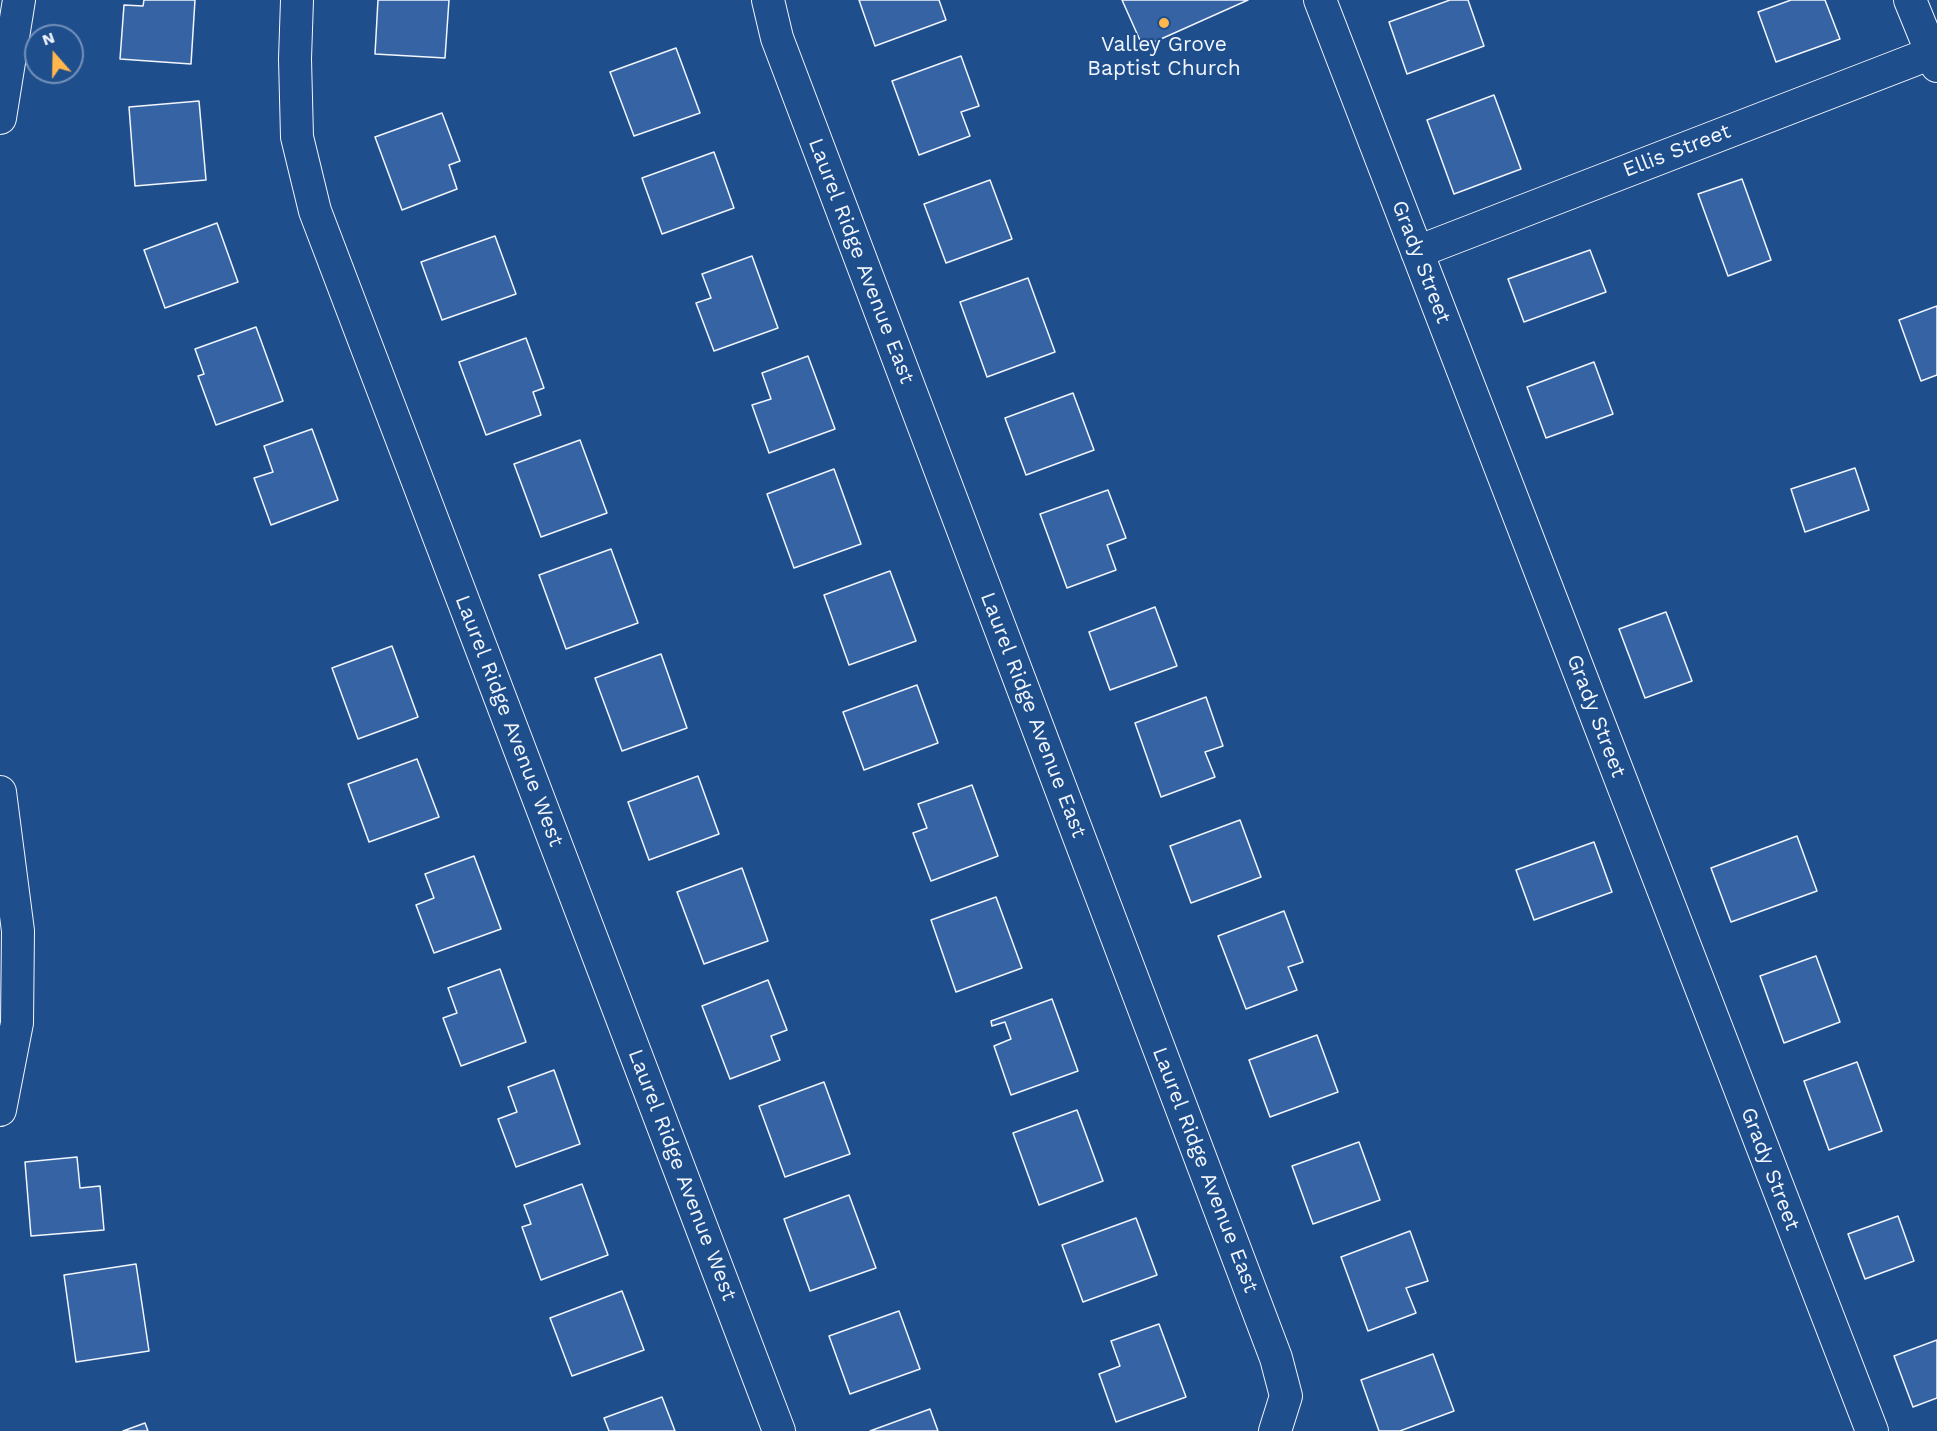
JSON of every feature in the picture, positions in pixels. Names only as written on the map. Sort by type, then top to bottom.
[{"type":"street","points":[[0,118],[19,0]]},
{"type":"street","name":"Laurel Ridge Avenue West","points":[[297,0],[295,59],[297,137],[315,211],[779,1431]]},
{"type":"street","name":"Laurel Ridge Avenue East","points":[[768,0],[777,38],[1276,1358],[1286,1396],[1275,1431]]},
{"type":"street","name":"Grady Street","points":[[1320,0],[1872,1431]]},
{"type":"street","points":[[1910,0],[1935,56]]},
{"type":"street","name":"Ellis Street","points":[[1417,252],[1935,56]]},
{"type":"street","points":[[0,792],[18,931],[17,1023],[0,1110]]},
{"type":"building","points":[[144,0],[195,0],[191,64],[120,59],[124,5],[143,6]]},
{"type":"building","points":[[378,0],[449,0],[445,58],[375,54]]},
{"type":"building","points":[[859,0],[939,0],[946,20],[875,46]]},
{"type":"building","name":"Valley Grove Baptist Church","points":[[1122,0],[1248,0],[1143,47]]},
{"type":"building","points":[[1450,0],[1468,0],[1484,46],[1407,74],[1389,22]]},
{"type":"building","points":[[1791,0],[1825,0],[1840,39],[1776,62],[1758,12]]},
{"type":"building","points":[[676,48],[700,113],[634,136],[610,72]]},
{"type":"building","points":[[961,56],[979,106],[961,112],[970,136],[919,155],[892,81]]},
{"type":"building","points":[[1494,95],[1521,169],[1454,194],[1427,120]]},
{"type":"building","points":[[199,101],[206,180],[135,186],[129,107]]},
{"type":"building","points":[[442,113],[460,161],[449,165],[457,189],[402,210],[375,137]]},
{"type":"building","points":[[714,152],[734,208],[662,234],[642,178]]},
{"type":"building","points":[[1742,179],[1771,260],[1728,276],[1698,194]]},
{"type":"building","points":[[990,180],[1012,239],[946,263],[924,204]]},
{"type":"building","points":[[217,223],[238,282],[165,308],[144,250]]},
{"type":"building","points":[[495,236],[516,294],[442,320],[421,262]]},
{"type":"building","points":[[1590,250],[1606,292],[1524,322],[1508,279]]},
{"type":"building","points":[[752,256],[778,328],[714,351],[696,303],[711,298],[702,274]]},
{"type":"building","points":[[1028,278],[1055,352],[987,377],[960,302]]},
{"type":"building","points":[[1937,306],[1937,375],[1921,381],[1899,320]]},
{"type":"building","points":[[256,327],[283,401],[216,425],[198,376],[204,374],[195,349]]},
{"type":"building","points":[[526,338],[544,388],[533,392],[541,415],[486,435],[459,362]]},
{"type":"building","points":[[808,356],[835,429],[769,453],[752,405],[771,399],[762,373]]},
{"type":"building","points":[[1594,362],[1613,414],[1546,438],[1527,387]]},
{"type":"building","points":[[1073,393],[1094,450],[1026,475],[1005,418]]},
{"type":"building","points":[[312,429],[338,500],[271,525],[254,478],[273,472],[264,446]]},
{"type":"building","points":[[580,440],[607,513],[541,537],[514,464]]},
{"type":"building","points":[[1855,468],[1869,510],[1805,532],[1791,489]]},
{"type":"building","points":[[834,469],[861,544],[794,568],[767,494]]},
{"type":"building","points":[[1108,490],[1126,538],[1107,545],[1116,570],[1067,588],[1040,514]]},
{"type":"building","points":[[611,549],[638,623],[566,649],[539,575]]},
{"type":"building","points":[[890,571],[916,641],[849,665],[824,595]]},
{"type":"building","points":[[1155,607],[1177,666],[1110,690],[1089,632]]},
{"type":"building","points":[[1666,612],[1692,681],[1645,698],[1619,629]]},
{"type":"building","points":[[392,646],[418,717],[358,739],[332,668]]},
{"type":"building","points":[[661,654],[687,728],[622,751],[595,678]]},
{"type":"building","points":[[917,685],[938,743],[864,770],[843,712]]},
{"type":"building","points":[[1206,697],[1223,746],[1205,752],[1215,777],[1161,797],[1135,723]]},
{"type":"building","points":[[417,759],[439,817],[369,842],[348,784]]},
{"type":"building","points":[[698,776],[719,834],[649,860],[628,802]]},
{"type":"building","points":[[972,785],[998,856],[931,881],[913,833],[927,828],[918,804]]},
{"type":"building","points":[[1240,820],[1261,877],[1191,903],[1170,846]]},
{"type":"building","points":[[1797,836],[1817,891],[1731,922],[1711,868]]},
{"type":"building","points":[[1594,842],[1612,892],[1534,920],[1516,870]]},
{"type":"building","points":[[474,856],[501,929],[434,953],[416,905],[434,898],[425,874]]},
{"type":"building","points":[[742,868],[768,941],[704,964],[677,892]]},
{"type":"building","points":[[996,897],[1022,968],[956,992],[931,920]]},
{"type":"building","points":[[1284,911],[1303,962],[1288,967],[1297,990],[1246,1009],[1218,936]]},
{"type":"building","points":[[1816,956],[1840,1022],[1784,1043],[1760,976]]},
{"type":"building","points":[[500,969],[526,1042],[461,1066],[443,1018],[457,1013],[448,988]]},
{"type":"building","points":[[768,980],[787,1030],[771,1036],[780,1060],[730,1079],[702,1006]]},
{"type":"building","points":[[1052,999],[1078,1071],[1011,1095],[994,1046],[1011,1039],[1005,1022],[992,1026],[991,1021]]},
{"type":"building","points":[[1317,1035],[1338,1092],[1270,1117],[1249,1060]]},
{"type":"building","points":[[1857,1062],[1882,1131],[1829,1150],[1804,1081]]},
{"type":"building","points":[[554,1070],[580,1144],[516,1167],[498,1119],[517,1112],[508,1087]]},
{"type":"building","points":[[824,1082],[850,1154],[785,1177],[759,1106]]},
{"type":"building","points":[[1077,1110],[1103,1181],[1039,1205],[1013,1133]]},
{"type":"building","points":[[1359,1142],[1380,1200],[1313,1224],[1292,1166]]},
{"type":"building","points":[[77,1157],[80,1188],[100,1186],[104,1230],[31,1236],[25,1162]]},
{"type":"building","points":[[582,1184],[608,1255],[541,1280],[522,1227],[531,1224],[524,1205]]},
{"type":"building","points":[[849,1195],[876,1268],[810,1291],[784,1219]]},
{"type":"building","points":[[1898,1216],[1914,1261],[1865,1279],[1848,1234]]},
{"type":"building","points":[[1136,1218],[1157,1275],[1083,1302],[1062,1245]]},
{"type":"building","points":[[1410,1231],[1428,1281],[1406,1288],[1416,1313],[1368,1331],[1341,1257]]},
{"type":"building","points":[[136,1264],[149,1351],[76,1362],[64,1275]]},
{"type":"building","points":[[622,1291],[644,1350],[572,1376],[550,1318]]},
{"type":"building","points":[[899,1311],[920,1369],[850,1394],[829,1336]]},
{"type":"building","points":[[1159,1324],[1186,1397],[1116,1422],[1099,1374],[1120,1366],[1111,1341]]},
{"type":"building","points":[[1937,1340],[1937,1398],[1913,1407],[1894,1356]]},
{"type":"building","points":[[1433,1354],[1454,1411],[1400,1431],[1379,1431],[1361,1380]]},
{"type":"building","points":[[662,1397],[675,1431],[609,1431],[604,1418]]},
{"type":"building","points":[[930,1409],[938,1431],[870,1431]]},
{"type":"building","points":[[145,1423],[148,1431],[123,1431]]},
{"type":"place","name":"Valley Grove Baptist Church","points":[[1164,23]]}]
